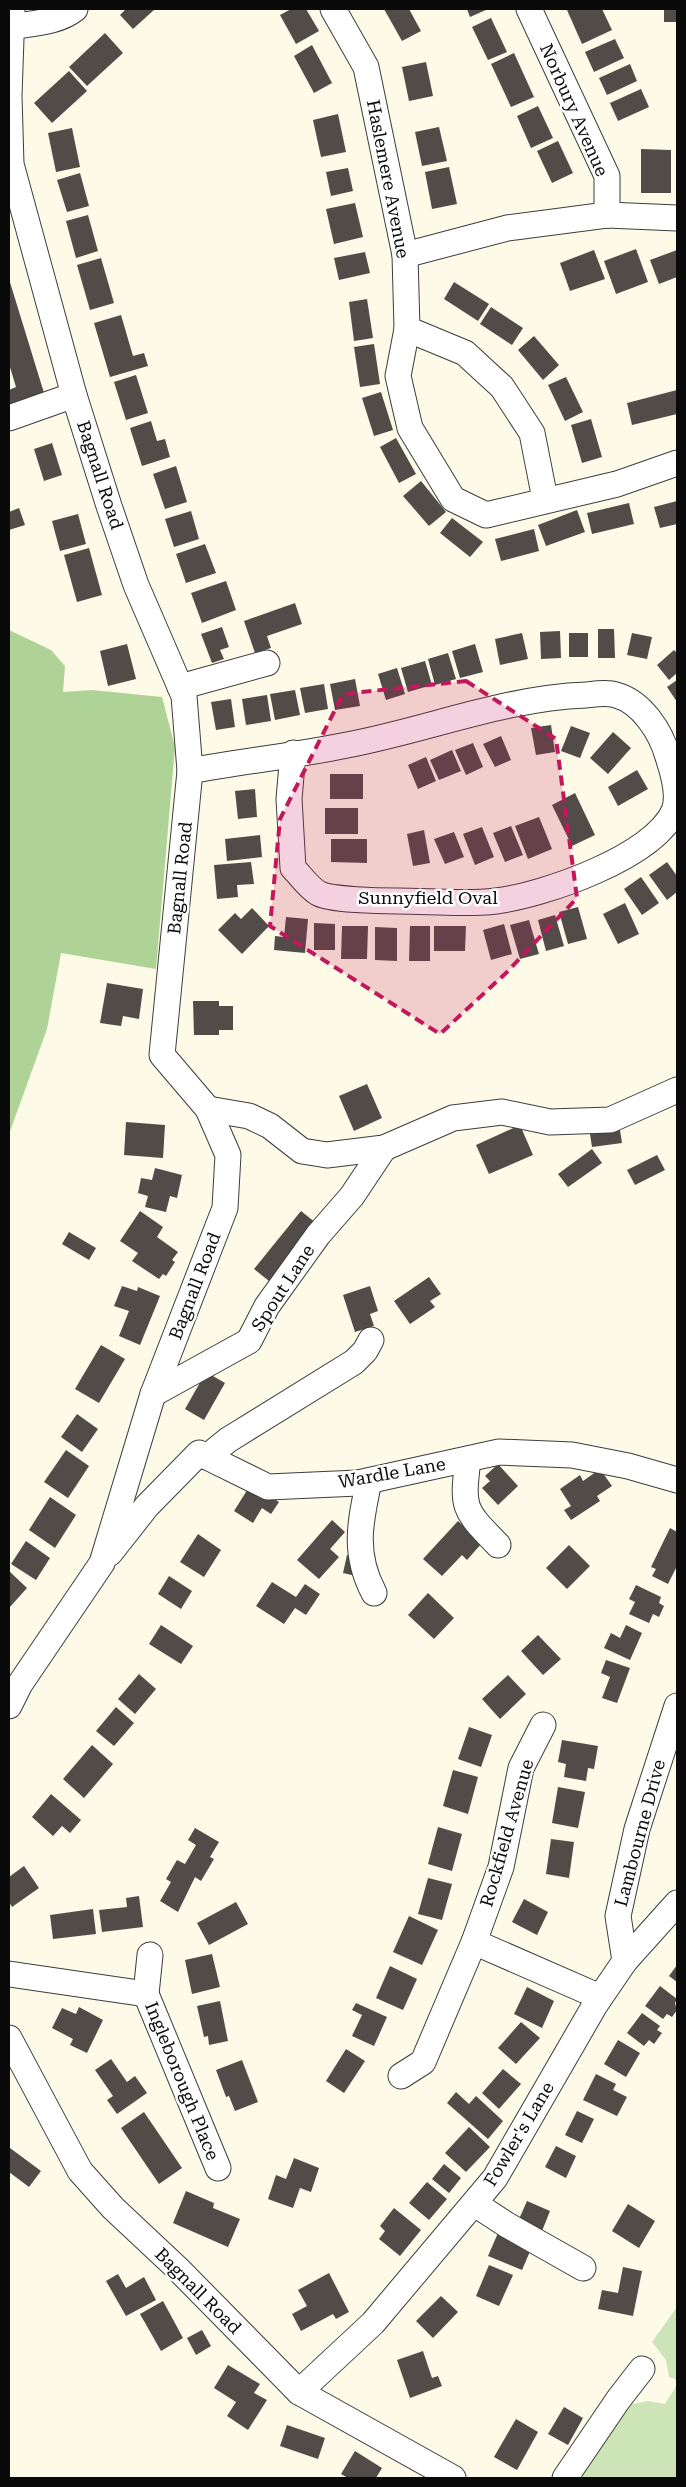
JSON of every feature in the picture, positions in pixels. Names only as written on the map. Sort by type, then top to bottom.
[{"type":"street","points":[[12,18],[56,19],[66,16],[75,9]]},
{"type":"street","name":"Haslemere Avenue","points":[[333,9],[366,67],[405,255],[407,330],[398,376],[410,428],[453,499],[486,515],[545,499],[617,484],[677,463]]},
{"type":"street","name":"Norbury Avenue","points":[[528,9],[607,176],[607,215]]},
{"type":"street","name":"Bagnall Road","points":[[9,1706],[20,1684],[102,1563],[153,1394],[225,1208],[228,1155],[208,1109],[162,1055],[190,772],[184,696],[136,585],[74,395],[10,165],[9,96],[12,18]]},
{"type":"street","points":[[405,255],[507,228],[607,215],[677,218]]},
{"type":"street","points":[[407,330],[465,353],[502,387],[532,433],[545,499]]},
{"type":"street","points":[[9,418],[74,395]]},
{"type":"street","points":[[180,687],[267,662]]},
{"type":"street","name":"Sunnyfield Oval","points":[[190,772],[293,753],[346,746],[522,702],[571,695],[614,694],[631,701],[651,721],[668,754],[675,781],[675,809],[660,832],[635,850],[576,880],[496,901],[369,901],[318,893],[293,868],[289,799],[293,753]]},
{"type":"street","points":[[208,1109],[249,1116],[270,1126],[302,1151],[327,1155],[384,1148],[453,1118],[502,1112],[550,1122],[610,1120],[677,1090]]},
{"type":"street","name":"Spout Lane","points":[[153,1394],[249,1340],[267,1306],[318,1236],[352,1196],[384,1148]]},
{"type":"street","points":[[102,1563],[147,1506],[199,1453],[207,1457],[228,1440],[354,1362],[365,1351],[371,1340]]},
{"type":"street","name":"Wardle Lane","points":[[207,1457],[268,1486],[358,1483],[499,1452],[572,1455],[628,1466],[677,1480]]},
{"type":"street","points":[[468,1459],[464,1495],[470,1516],[498,1545]]},
{"type":"street","points":[[369,1481],[360,1524],[359,1545],[368,1582],[374,1593]]},
{"type":"street","name":"Lambourne Drive","points":[[626,1961],[618,1916],[638,1829],[677,1706]]},
{"type":"street","name":"Rockfield Avenue","points":[[401,2076],[423,2062],[474,1942],[501,1868],[521,1768],[543,1725]]},
{"type":"street","name":"Fowler's Lane","points":[[299,2392],[373,2323],[475,2204],[495,2178],[600,1997],[626,1961],[677,1904]]},
{"type":"street","points":[[474,1942],[600,1997]]},
{"type":"street","name":"Ingleborough Place","points":[[150,1955],[146,1994],[218,2168]]},
{"type":"street","name":"Ingleborough Place","points":[[9,1974],[146,1994]]},
{"type":"street","name":"Bagnall Road","points":[[9,2038],[80,2170],[113,2208],[177,2268],[299,2392],[416,2468],[453,2478]]},
{"type":"street","points":[[475,2204],[507,2225],[583,2268]]},
{"type":"street","points":[[565,2478],[618,2400],[642,2369]]},
{"type":"highlighted area","points":[[466,681],[556,739],[577,898],[506,973],[440,1034],[270,926],[280,819],[343,694]]},
{"type":"green space","points":[[9,630],[51,650],[65,666],[63,692],[92,690],[162,697],[175,747],[156,969],[61,953],[47,1029],[9,1134]]},
{"type":"green space","points":[[677,2307],[677,2380],[669,2377],[666,2360],[652,2342]]},
{"type":"green space","points":[[677,2385],[677,2478],[577,2478],[627,2405],[648,2401],[665,2404]]},
{"type":"building","points":[[126,9],[155,9],[133,29],[120,15]]},
{"type":"building","points":[[291,9],[306,9],[319,31],[296,44],[280,15]]},
{"type":"building","points":[[384,9],[409,9],[421,31],[402,41]]},
{"type":"building","points":[[467,9],[488,9],[470,17]]},
{"type":"building","points":[[602,9],[612,30],[582,44],[567,10]]},
{"type":"building","points":[[664,9],[677,9],[677,22],[664,22]]},
{"type":"building","points":[[491,18],[507,52],[488,60],[472,27]]},
{"type":"building","points":[[105,33],[123,53],[87,86],[69,67]]},
{"type":"building","points":[[615,39],[624,58],[594,72],[585,52]]},
{"type":"building","points":[[312,45],[332,83],[314,93],[294,56]]},
{"type":"building","points":[[514,53],[534,97],[511,107],[491,64]]},
{"type":"building","points":[[426,62],[433,96],[409,101],[402,67]]},
{"type":"building","points":[[630,64],[637,81],[607,95],[599,78]]},
{"type":"building","points":[[69,71],[87,91],[52,123],[34,103]]},
{"type":"building","points":[[641,89],[649,107],[618,121],[610,103]]},
{"type":"building","points":[[538,106],[553,138],[531,148],[517,116]]},
{"type":"building","points":[[338,114],[346,152],[321,157],[313,120]]},
{"type":"building","points":[[439,127],[447,161],[422,166],[415,132]]},
{"type":"building","points":[[72,128],[80,167],[56,172],[48,133]]},
{"type":"building","points":[[558,141],[573,173],[552,183],[537,151]]},
{"type":"building","points":[[641,149],[671,150],[671,193],[641,193]]},
{"type":"building","points":[[449,167],[457,204],[432,209],[425,172]]},
{"type":"building","points":[[348,168],[353,191],[331,196],[326,172]]},
{"type":"building","points":[[80,173],[89,206],[67,212],[57,180]]},
{"type":"building","points":[[355,203],[363,237],[334,244],[326,209]]},
{"type":"building","points":[[88,215],[98,251],[76,258],[66,221]]},
{"type":"building","points":[[636,249],[648,282],[616,294],[604,261]]},
{"type":"building","points":[[594,250],[605,279],[570,291],[560,263]]},
{"type":"building","points":[[677,250],[677,277],[659,284],[650,260]]},
{"type":"building","points":[[365,252],[370,273],[339,280],[334,258]]},
{"type":"building","points":[[101,258],[114,303],[90,310],[77,265]]},
{"type":"building","points":[[9,279],[44,393],[9,404],[9,390],[16,387],[9,364]]},
{"type":"building","points":[[454,282],[489,304],[478,321],[444,299]]},
{"type":"building","points":[[367,299],[373,338],[354,341],[349,302]]},
{"type":"building","points":[[491,307],[523,328],[512,345],[480,324]]},
{"type":"building","points":[[121,315],[133,356],[144,353],[148,366],[110,377],[94,323]]},
{"type":"building","points":[[534,336],[559,365],[543,380],[518,350]]},
{"type":"building","points":[[374,344],[380,384],[360,387],[354,347]]},
{"type":"building","points":[[136,375],[148,413],[126,420],[114,382]]},
{"type":"building","points":[[566,377],[583,412],[565,421],[548,385]]},
{"type":"building","points":[[677,390],[677,414],[632,425],[627,403]]},
{"type":"building","points":[[381,392],[393,430],[374,436],[362,398]]},
{"type":"building","points":[[591,419],[602,457],[582,463],[571,425]]},
{"type":"building","points":[[151,421],[157,441],[165,439],[170,457],[142,466],[130,428]]},
{"type":"building","points":[[396,438],[416,474],[399,483],[380,447]]},
{"type":"building","points":[[52,443],[62,475],[44,481],[34,449]]},
{"type":"building","points":[[176,466],[187,502],[165,509],[153,474]]},
{"type":"building","points":[[421,481],[446,512],[429,526],[403,496]]},
{"type":"building","points":[[677,501],[677,524],[660,528],[654,507]]},
{"type":"building","points":[[629,503],[634,524],[592,534],[587,513]]},
{"type":"building","points":[[19,508],[25,525],[9,530],[9,512]]},
{"type":"building","points":[[577,510],[585,532],[546,546],[538,525]]},
{"type":"building","points":[[191,511],[199,539],[174,547],[165,519]]},
{"type":"building","points":[[78,514],[86,544],[60,551],[52,521]]},
{"type":"building","points":[[452,518],[483,542],[470,557],[440,533]]},
{"type":"building","points":[[534,529],[539,551],[501,561],[495,539]]},
{"type":"building","points":[[205,544],[216,573],[186,583],[176,554]]},
{"type":"building","points":[[89,548],[102,595],[77,602],[64,555]]},
{"type":"building","points":[[226,581],[236,610],[202,623],[191,593]]},
{"type":"building","points":[[295,603],[302,624],[267,636],[271,648],[255,653],[244,621]]},
{"type":"building","points":[[222,627],[229,647],[220,650],[224,659],[212,663],[201,634]]},
{"type":"building","points":[[598,629],[614,629],[615,658],[598,658]]},
{"type":"building","points":[[560,631],[561,658],[541,659],[540,632]]},
{"type":"building","points":[[522,633],[528,659],[500,665],[495,639]]},
{"type":"building","points":[[569,633],[588,633],[588,657],[569,657]]},
{"type":"building","points":[[632,633],[652,637],[647,659],[627,655]]},
{"type":"building","points":[[127,644],[136,679],[108,686],[100,651]]},
{"type":"building","points":[[475,644],[483,672],[460,678],[452,651]]},
{"type":"building","points":[[674,650],[677,653],[677,673],[669,680],[657,665]]},
{"type":"building","points":[[448,653],[456,679],[435,685],[428,659]]},
{"type":"building","points":[[425,661],[432,685],[408,692],[401,668]]},
{"type":"building","points":[[397,668],[405,694],[386,700],[378,674]]},
{"type":"building","points":[[355,679],[360,706],[335,710],[330,684]]},
{"type":"building","points":[[677,680],[677,702],[667,687]]},
{"type":"building","points":[[324,684],[328,709],[305,713],[300,688]]},
{"type":"building","points":[[295,690],[300,715],[275,720],[270,694]]},
{"type":"building","points":[[267,695],[271,721],[246,725],[242,699]]},
{"type":"building","points":[[231,699],[235,727],[216,730],[211,702]]},
{"type":"building","points":[[551,725],[555,752],[536,755],[531,728]]},
{"type":"building","points":[[571,726],[590,733],[580,758],[561,751]]},
{"type":"building","points":[[613,732],[631,748],[608,774],[590,758]]},
{"type":"building","points":[[501,736],[511,760],[495,767],[483,744]]},
{"type":"building","points":[[473,743],[483,767],[466,775],[455,750]]},
{"type":"building","points":[[452,750],[461,771],[439,780],[430,760]]},
{"type":"building","points":[[426,757],[436,781],[418,789],[408,765]]},
{"type":"building","points":[[637,770],[648,789],[618,806],[608,787]]},
{"type":"building","points":[[330,774],[363,774],[363,799],[330,799]]},
{"type":"building","points":[[255,789],[257,817],[238,819],[235,791]]},
{"type":"building","points":[[575,793],[595,835],[572,846],[552,805]]},
{"type":"building","points":[[325,808],[358,808],[358,834],[325,834]]},
{"type":"building","points":[[539,817],[552,849],[528,859],[515,826]]},
{"type":"building","points":[[511,826],[523,855],[505,862],[493,833]]},
{"type":"building","points":[[482,827],[494,857],[475,865],[463,834]]},
{"type":"building","points":[[424,830],[430,863],[413,866],[407,834]]},
{"type":"building","points":[[454,832],[464,857],[445,864],[434,839]]},
{"type":"building","points":[[260,835],[262,857],[227,861],[225,839]]},
{"type":"building","points":[[331,839],[367,839],[367,863],[331,862]]},
{"type":"building","points":[[251,862],[254,884],[237,885],[238,897],[217,899],[214,865]]},
{"type":"building","points":[[667,862],[677,876],[677,892],[667,900],[649,875]]},
{"type":"building","points":[[641,877],[659,903],[642,915],[624,889]]},
{"type":"building","points":[[625,903],[639,934],[618,944],[603,914]]},
{"type":"building","points":[[578,907],[587,939],[568,944],[559,912]]},
{"type":"building","points":[[252,908],[269,926],[242,954],[218,930],[235,913],[241,919]]},
{"type":"building","points":[[555,915],[564,946],[546,951],[538,920]]},
{"type":"building","points":[[286,917],[308,919],[305,953],[274,950],[275,936],[284,937]]},
{"type":"building","points":[[529,920],[539,954],[520,959],[510,925]]},
{"type":"building","points":[[314,923],[335,924],[335,950],[314,950]]},
{"type":"building","points":[[504,924],[512,954],[491,960],[483,930]]},
{"type":"building","points":[[342,926],[368,926],[367,959],[341,959]]},
{"type":"building","points":[[410,926],[430,926],[430,961],[409,961]]},
{"type":"building","points":[[434,926],[466,926],[465,951],[434,951]]},
{"type":"building","points":[[375,927],[397,928],[397,961],[375,960]]},
{"type":"building","points":[[107,983],[143,989],[139,1019],[123,1016],[121,1026],[100,1023]]},
{"type":"building","points":[[193,1001],[219,1001],[219,1006],[233,1006],[233,1030],[219,1030],[219,1035],[194,1035]]},
{"type":"building","points":[[367,1084],[382,1118],[354,1131],[339,1096]]},
{"type":"building","points":[[126,1122],[165,1125],[163,1158],[124,1155]]},
{"type":"building","points":[[520,1125],[533,1155],[489,1174],[476,1145]]},
{"type":"building","points":[[620,1130],[622,1143],[592,1147],[590,1134]]},
{"type":"building","points":[[592,1149],[602,1163],[568,1187],[558,1174]]},
{"type":"building","points":[[657,1155],[665,1170],[635,1185],[627,1170]]},
{"type":"building","points":[[155,1168],[182,1175],[177,1198],[170,1196],[166,1212],[145,1207],[148,1196],[138,1193],[141,1178],[152,1180]]},
{"type":"building","points":[[140,1211],[163,1227],[157,1237],[178,1252],[172,1260],[175,1262],[166,1276],[163,1274],[159,1279],[132,1261],[138,1253],[120,1241]]},
{"type":"building","points":[[301,1211],[316,1223],[269,1281],[254,1269]]},
{"type":"building","points":[[69,1232],[96,1248],[89,1260],[62,1244]]},
{"type":"building","points":[[429,1277],[441,1294],[430,1301],[435,1307],[410,1324],[394,1301]]},
{"type":"building","points":[[122,1286],[137,1291],[138,1287],[160,1296],[140,1345],[119,1336],[129,1311],[114,1306]]},
{"type":"building","points":[[370,1286],[378,1311],[370,1314],[374,1326],[355,1332],[343,1295]]},
{"type":"building","points":[[101,1345],[125,1359],[99,1403],[75,1389]]},
{"type":"building","points":[[206,1372],[225,1383],[204,1420],[185,1409]]},
{"type":"building","points":[[77,1414],[98,1429],[82,1452],[61,1437]]},
{"type":"building","points":[[66,1450],[89,1466],[68,1498],[44,1482]]},
{"type":"building","points":[[498,1464],[518,1486],[498,1505],[482,1488],[490,1481],[485,1476]]},
{"type":"building","points":[[600,1469],[612,1486],[597,1496],[600,1501],[571,1520],[564,1510],[571,1506],[560,1489],[580,1475],[583,1481]]},
{"type":"building","points":[[251,1484],[279,1502],[271,1514],[262,1508],[253,1523],[234,1511]]},
{"type":"building","points":[[50,1497],[76,1515],[55,1548],[29,1530]]},
{"type":"building","points":[[332,1520],[345,1532],[330,1549],[339,1557],[319,1579],[297,1560]]},
{"type":"building","points":[[458,1521],[482,1543],[467,1560],[462,1555],[442,1576],[423,1559]]},
{"type":"building","points":[[670,1528],[677,1532],[677,1566],[668,1584],[652,1576],[656,1569],[651,1567]]},
{"type":"building","points":[[198,1534],[221,1550],[204,1577],[180,1562]]},
{"type":"building","points":[[26,1541],[50,1558],[36,1580],[11,1564]]},
{"type":"building","points":[[569,1545],[590,1566],[567,1589],[546,1568]]},
{"type":"building","points":[[347,1555],[360,1558],[356,1576],[343,1573]]},
{"type":"building","points":[[9,1571],[27,1588],[9,1608]]},
{"type":"building","points":[[169,1576],[192,1591],[181,1609],[158,1594]]},
{"type":"building","points":[[272,1582],[296,1597],[305,1584],[320,1594],[306,1615],[295,1608],[284,1624],[256,1606]]},
{"type":"building","points":[[636,1585],[661,1597],[659,1603],[664,1606],[659,1617],[653,1614],[649,1623],[629,1614],[635,1602],[629,1599]]},
{"type":"building","points":[[428,1593],[454,1618],[434,1639],[408,1615]]},
{"type":"building","points":[[161,1625],[193,1646],[181,1664],[149,1644]]},
{"type":"building","points":[[626,1625],[642,1633],[630,1660],[604,1648],[611,1633],[620,1638]]},
{"type":"building","points":[[538,1635],[561,1659],[543,1675],[521,1651]]},
{"type":"building","points":[[606,1660],[630,1668],[617,1703],[602,1698],[610,1677],[601,1673]]},
{"type":"building","points":[[139,1674],[156,1689],[135,1714],[118,1699]]},
{"type":"building","points":[[508,1675],[526,1694],[500,1719],[482,1699]]},
{"type":"building","points":[[116,1707],[134,1723],[114,1746],[96,1731]]},
{"type":"building","points":[[469,1727],[492,1735],[481,1767],[458,1759]]},
{"type":"building","points":[[562,1740],[598,1746],[594,1769],[588,1768],[586,1781],[564,1777],[566,1764],[558,1762]]},
{"type":"building","points":[[92,1745],[113,1764],[84,1798],[63,1779]]},
{"type":"building","points":[[453,1770],[478,1777],[468,1814],[443,1806]]},
{"type":"building","points":[[558,1787],[585,1792],[578,1828],[552,1823]]},
{"type":"building","points":[[51,1794],[81,1820],[70,1833],[62,1826],[53,1836],[32,1817]]},
{"type":"building","points":[[438,1827],[462,1834],[452,1871],[428,1864]]},
{"type":"building","points":[[195,1828],[219,1842],[210,1857],[214,1859],[201,1881],[195,1877],[178,1912],[160,1901],[171,1882],[166,1879],[177,1860],[185,1864],[196,1845],[188,1840]]},
{"type":"building","points":[[551,1839],[574,1842],[569,1878],[546,1874]]},
{"type":"building","points":[[24,1866],[39,1888],[12,1907],[9,1902],[9,1877]]},
{"type":"building","points":[[428,1878],[452,1884],[442,1920],[418,1914]]},
{"type":"building","points":[[139,1896],[143,1927],[102,1932],[99,1910],[127,1907],[126,1898]]},
{"type":"building","points":[[524,1899],[548,1912],[537,1935],[512,1922]]},
{"type":"building","points":[[236,1902],[248,1924],[209,1945],[197,1923]]},
{"type":"building","points":[[93,1909],[96,1934],[53,1939],[50,1915]]},
{"type":"building","points":[[409,1916],[438,1930],[422,1965],[393,1952]]},
{"type":"building","points":[[212,1954],[220,1987],[192,1994],[185,1960]]},
{"type":"building","points":[[677,1965],[677,1982],[669,1976]]},
{"type":"building","points":[[390,1966],[417,1979],[403,2010],[376,1998]]},
{"type":"building","points":[[660,1986],[677,1999],[675,2003],[677,2010],[672,2017],[667,2014],[663,2019],[645,2006]]},
{"type":"building","points":[[527,1987],[554,2001],[542,2028],[514,2014]]},
{"type":"building","points":[[220,2001],[228,2041],[209,2045],[208,2036],[204,2037],[197,2006]]},
{"type":"building","points":[[356,2003],[387,2017],[374,2046],[352,2036],[362,2015],[352,2010]]},
{"type":"building","points":[[79,2007],[103,2020],[87,2053],[70,2045],[73,2039],[52,2028],[62,2008],[76,2014]]},
{"type":"building","points":[[642,2013],[660,2026],[657,2030],[662,2033],[654,2044],[649,2040],[644,2046],[627,2033]]},
{"type":"building","points":[[521,2022],[540,2038],[516,2064],[498,2048]]},
{"type":"building","points":[[618,2040],[640,2053],[626,2077],[604,2064]]},
{"type":"building","points":[[346,2049],[365,2061],[344,2093],[326,2081]]},
{"type":"building","points":[[111,2059],[127,2082],[135,2076],[147,2093],[117,2114],[107,2100],[113,2096],[95,2070]]},
{"type":"building","points":[[242,2060],[258,2102],[235,2111],[229,2096],[226,2097],[216,2070]]},
{"type":"building","points":[[503,2069],[521,2084],[499,2109],[482,2093]]},
{"type":"building","points":[[596,2074],[616,2084],[613,2090],[627,2097],[617,2116],[583,2100]]},
{"type":"building","points":[[456,2092],[469,2104],[476,2096],[503,2121],[488,2139],[447,2103]]},
{"type":"building","points":[[577,2111],[594,2119],[582,2143],[565,2135]]},
{"type":"building","points":[[144,2112],[182,2168],[159,2184],[121,2128]]},
{"type":"building","points":[[469,2127],[490,2147],[466,2172],[445,2153]]},
{"type":"building","points":[[556,2146],[576,2156],[566,2178],[545,2167]]},
{"type":"building","points":[[10,2148],[41,2171],[29,2187],[9,2172]]},
{"type":"building","points":[[294,2158],[319,2168],[311,2192],[300,2188],[293,2208],[268,2199],[276,2175],[286,2179]]},
{"type":"building","points":[[444,2164],[461,2178],[449,2193],[432,2179]]},
{"type":"building","points":[[427,2182],[447,2199],[429,2220],[409,2203]]},
{"type":"building","points":[[186,2191],[214,2203],[213,2208],[240,2219],[228,2247],[173,2223]]},
{"type":"building","points":[[527,2201],[550,2211],[540,2236],[516,2226]]},
{"type":"building","points":[[628,2204],[655,2221],[639,2248],[612,2231]]},
{"type":"building","points":[[394,2208],[421,2230],[400,2256],[379,2239],[385,2231],[380,2226]]},
{"type":"building","points":[[498,2233],[531,2249],[522,2270],[488,2256]]},
{"type":"building","points":[[489,2265],[513,2275],[499,2306],[476,2296]]},
{"type":"building","points":[[623,2267],[642,2271],[633,2316],[598,2309],[602,2290],[618,2293]]},
{"type":"building","points":[[329,2273],[349,2312],[336,2319],[333,2314],[301,2331],[292,2314],[307,2306],[298,2290]]},
{"type":"building","points":[[118,2274],[126,2288],[144,2277],[156,2300],[126,2316],[106,2281]]},
{"type":"building","points":[[441,2296],[458,2312],[433,2338],[416,2321]]},
{"type":"building","points":[[163,2301],[183,2338],[161,2351],[140,2314]]},
{"type":"building","points":[[202,2330],[211,2346],[196,2355],[187,2338]]},
{"type":"building","points":[[423,2351],[432,2378],[438,2376],[442,2386],[410,2398],[397,2360]]},
{"type":"building","points":[[228,2365],[260,2384],[254,2393],[267,2400],[248,2430],[227,2416],[236,2402],[214,2388]]},
{"type":"building","points":[[564,2407],[583,2418],[568,2445],[548,2434]]},
{"type":"building","points":[[516,2419],[538,2432],[517,2470],[494,2457]]},
{"type":"building","points":[[287,2425],[325,2438],[318,2459],[280,2446]]},
{"type":"building","points":[[355,2451],[382,2468],[376,2478],[348,2478],[341,2474]]}]
